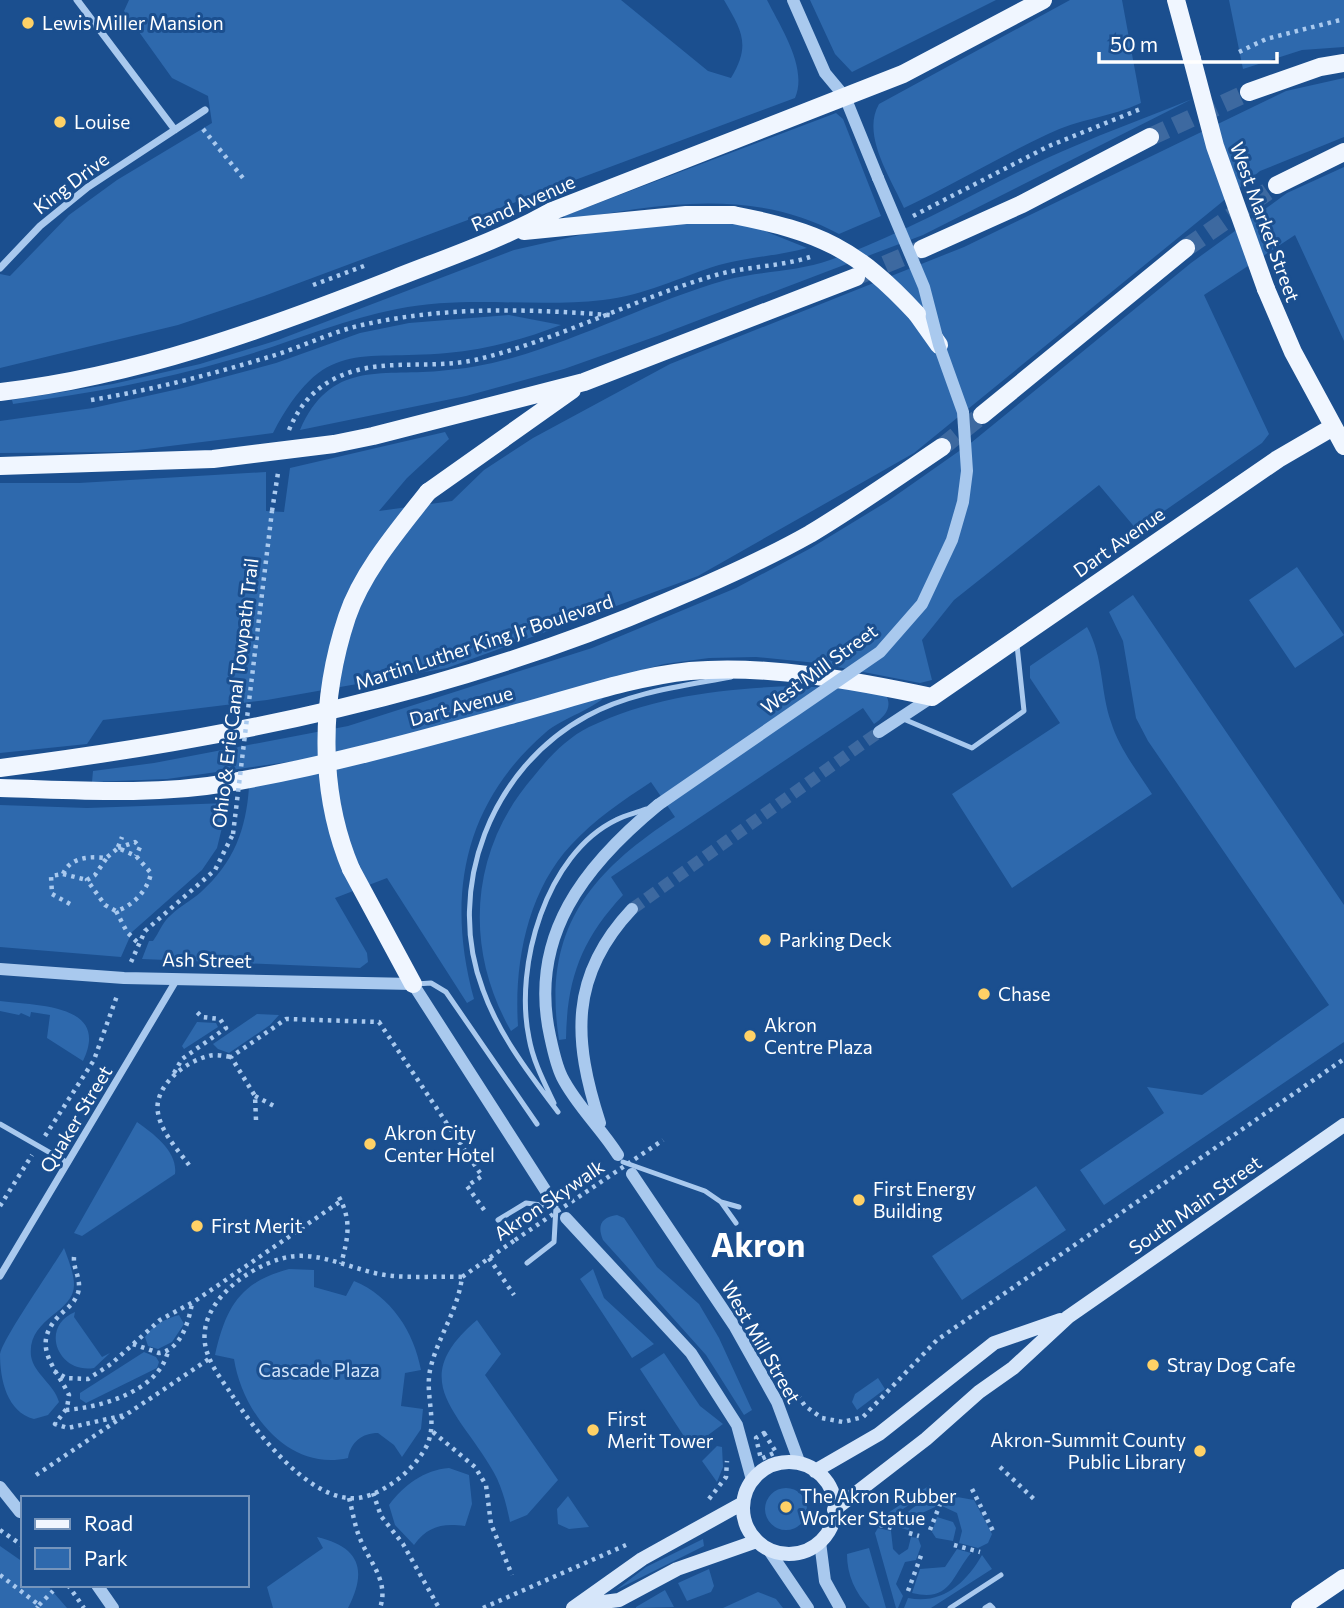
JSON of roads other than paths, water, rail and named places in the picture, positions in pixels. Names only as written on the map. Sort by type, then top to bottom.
[{"type":"main road","name":"Rand Avenue","points":[[0,392],[84,379],[234,340],[514,232],[550,212],[903,74],[960,47],[1044,0]]},
{"type":"main road","name":"West Market Street","points":[[1176,0],[1215,146],[1266,289],[1293,352],[1344,446]]},
{"type":"main road","points":[[1249,92],[1320,68],[1344,64]]},
{"type":"main road","points":[[922,249],[1021,204],[1150,137]]},
{"type":"main road","points":[[1278,185],[1344,152]]},
{"type":"main road","points":[[514,232],[686,215],[733,215],[788,226],[823,238],[858,257],[887,281],[939,345]]},
{"type":"main road","points":[[982,415],[1186,248]]},
{"type":"main road","points":[[0,466],[213,459],[334,444],[584,382],[856,277]]},
{"type":"main road","points":[[413,984],[351,869],[338,838],[328,792],[327,736],[332,678],[347,616],[384,547],[428,492],[584,382]]},
{"type":"main road","name":"Dart Avenue","points":[[0,788],[168,790],[225,783],[390,748],[642,679],[692,671],[758,672],[853,681],[932,697],[1278,458],[1333,427]]},
{"type":"main road","name":"Martin Luther King Jr Boulevard","points":[[0,768],[151,747],[379,701],[556,645],[701,587],[809,535],[942,447]]},
{"type":"main road","name":"South Main Street","points":[[834,1510],[926,1439],[979,1392],[1013,1368],[1068,1317],[1344,1125]]},
{"type":"main road","name":"South Main Street","points":[[816,1471],[879,1434],[994,1343],[1068,1317]]},
{"type":"main road","points":[[576,1607],[619,1600],[677,1569],[762,1545],[796,1553],[820,1542],[828,1532],[834,1510],[833,1495],[816,1471],[800,1464],[774,1465],[752,1480],[743,1503],[748,1530],[762,1545]]},
{"type":"main road","points":[[576,1607],[642,1559],[743,1503]]},
{"type":"main road","points":[[1300,1608],[1344,1578]]},
{"type":"street","points":[[77,0],[175,130]]},
{"type":"street","name":"West Mill Street","points":[[621,1158],[571,1092],[554,1053],[546,1017],[545,986],[549,956],[564,912],[590,871],[628,830],[658,805],[880,652],[922,604],[952,540],[963,502],[967,471],[963,412],[939,345],[924,287],[845,97],[825,73],[793,0]]},
{"type":"street","name":"King Drive","points":[[0,268],[40,226],[88,187],[205,110]]},
{"type":"street","name":"Dart Avenue","points":[[879,732],[932,697]]},
{"type":"street","points":[[602,1130],[585,1078],[580,1011],[588,977],[598,953],[613,929],[632,908]]},
{"type":"street","name":"Ash Street","points":[[0,970],[59,975],[413,984]]},
{"type":"street","name":"Quaker Street","points":[[0,1276],[177,978]]},
{"type":"street","points":[[413,984],[551,1199]]},
{"type":"street","name":"West Mill Street","points":[[632,1174],[735,1327],[777,1402],[800,1464]]},
{"type":"street","points":[[566,1219],[691,1353],[737,1425],[752,1480]]},
{"type":"street","points":[[0,1487],[21,1512]]},
{"type":"street","points":[[0,1501],[21,1512]]},
{"type":"street","points":[[820,1542],[825,1581],[839,1608]]},
{"type":"street","points":[[762,1545],[808,1608]]},
{"type":"street","points":[[98,1587],[113,1608]]},
{"type":"lane","points":[[900,718],[972,748],[1024,711],[1016,641]]},
{"type":"lane","points":[[658,805],[614,821],[588,841],[564,868],[547,898],[533,935],[525,997],[528,1037],[558,1112],[498,1024],[482,989],[473,954],[469,913],[474,864],[486,830],[498,805],[531,759],[554,737],[590,714],[660,691],[758,672]]},
{"type":"lane","points":[[413,984],[431,983],[446,992],[537,1124]]},
{"type":"lane","points":[[0,1124],[68,1163]]},
{"type":"lane","points":[[621,1158],[705,1191],[721,1202],[739,1207]]},
{"type":"lane","points":[[721,1202],[736,1223]]},
{"type":"lane","points":[[498,1220],[526,1203],[556,1207],[554,1242],[527,1263]]},
{"type":"lane","points":[[950,1608],[1001,1575]]},
{"type":"lane","points":[[985,1608],[990,1605],[993,1608]]},
{"type":"tunnel","points":[[1150,137],[1249,92]]},
{"type":"tunnel","points":[[1186,248],[1277,185]]},
{"type":"tunnel","points":[[860,275],[922,249]]},
{"type":"tunnel","points":[[942,447],[982,415]]},
{"type":"tunnel","points":[[632,909],[879,732]]},
{"type":"place","name":"Lewis Miller Mansion","points":[[28,23]]},
{"type":"place","name":"Louise","points":[[60,122]]},
{"type":"place","name":"Parking Deck","points":[[765,940]]},
{"type":"place","name":"Chase","points":[[984,994]]},
{"type":"place","name":"Akron Centre Plaza","points":[[750,1036]]},
{"type":"place","name":"Akron City Center Hotel","points":[[370,1144]]},
{"type":"place","name":"First Energy Building","points":[[859,1200]]},
{"type":"place","name":"First Merit","points":[[197,1226]]},
{"type":"place","name":"Stray Dog Cafe","points":[[1153,1365]]},
{"type":"place","name":"First Merit Tower","points":[[593,1430]]},
{"type":"place","name":"Akron-Summit County Public Library","points":[[1200,1451]]},
{"type":"place","name":"The Akron Rubber Worker Statue","points":[[786,1507]]},
{"type":"district","name":"Akron","points":[[758,1245]]},
{"type":"park label","name":"Cascade Plaza","points":[[319,1370]]}]
